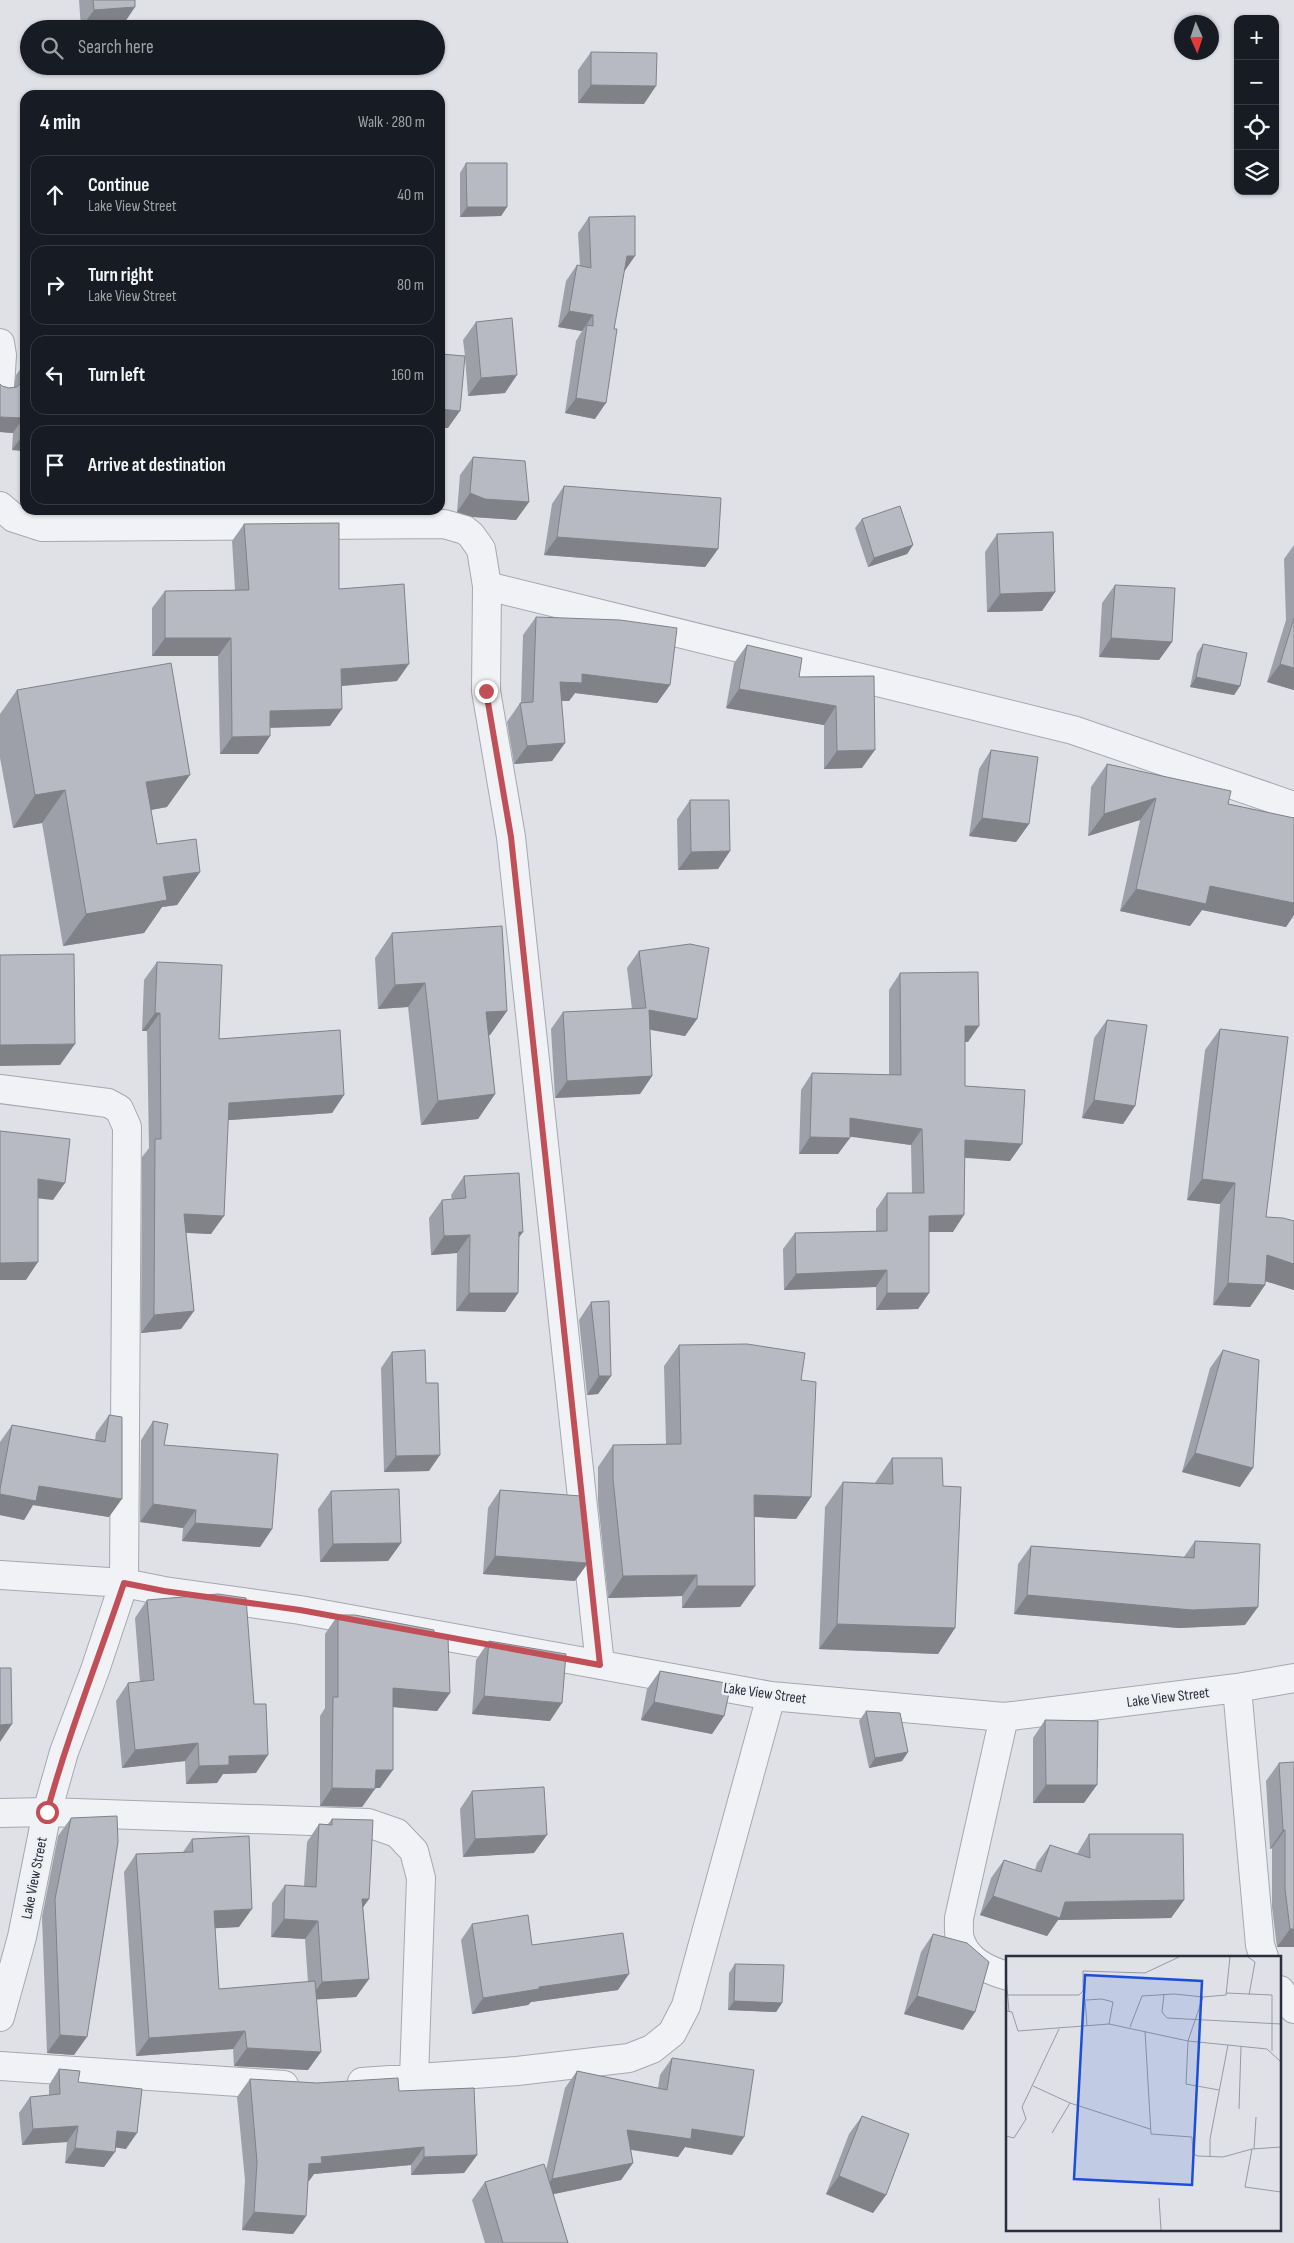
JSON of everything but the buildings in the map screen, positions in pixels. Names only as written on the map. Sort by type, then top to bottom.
[{"type":"street","points":[[0,343],[2,355],[0,387]]},
{"type":"street","points":[[0,506],[14,518],[42,526],[444,524],[464,530],[472,536],[481,549],[487,586],[486,691],[511,837],[600,1665]]},
{"type":"street","points":[[487,586],[1073,730],[1294,806]]},
{"type":"street","points":[[0,1090],[108,1103],[119,1109],[127,1127],[124,1583],[0,1575]]},
{"type":"street","name":"Lake View Street","points":[[0,2017],[22,1937],[47,1812],[64,1752],[95,1670],[124,1583],[164,1591],[300,1610],[771,1696],[1004,1717],[1237,1688],[1294,1678]]},
{"type":"street","points":[[1237,1688],[1259,1935],[1264,1956]]},
{"type":"street","points":[[340,2083],[517,2071],[629,2058],[652,2049],[672,2033],[686,2006],[771,1696]]},
{"type":"street","points":[[1004,1717],[959,1918],[961,1942],[972,1958],[994,1972],[1006,1975]]},
{"type":"street","points":[[0,1813],[47,1812],[368,1824],[397,1833],[414,1851],[421,1878],[414,2078]]},
{"type":"street","points":[[1282,1993],[1294,2010]]},
{"type":"street","points":[[0,2066],[312,2085]]},
{"type":"route","points":[[47,1812],[64,1752],[95,1670],[124,1583],[164,1591],[300,1610],[600,1665],[511,837],[486,691]]}]
